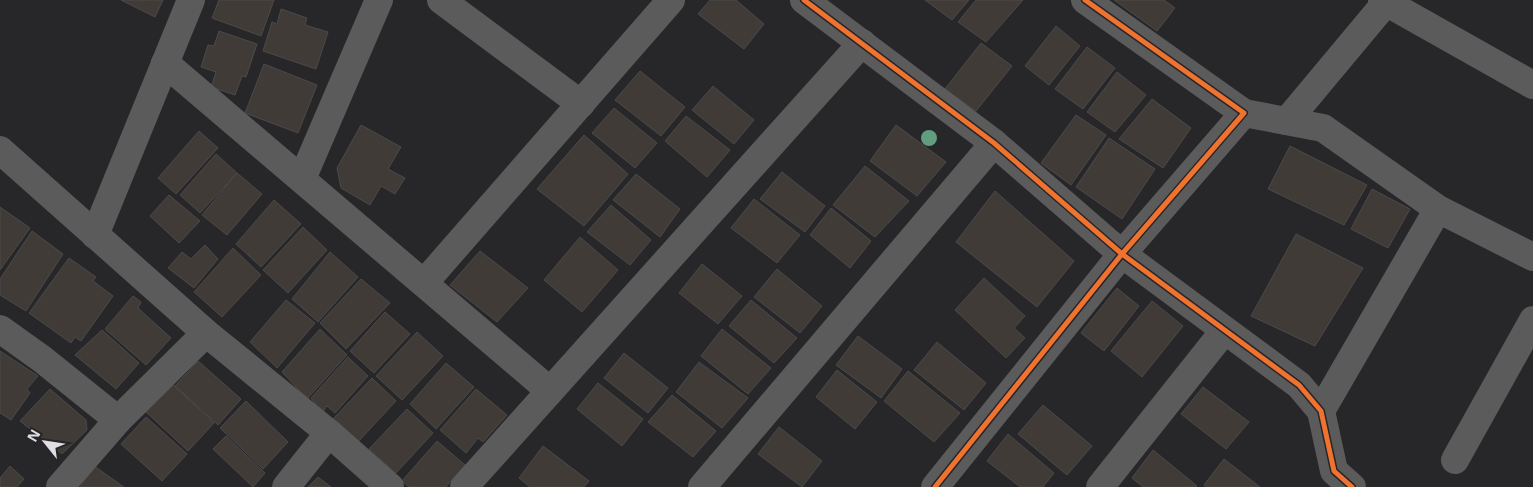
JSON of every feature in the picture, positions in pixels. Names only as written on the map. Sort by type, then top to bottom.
[{"type":"street","points":[[95,235],[190,0]]},
{"type":"street","points":[[302,179],[379,0]]},
{"type":"street","points":[[441,0],[581,104]]},
{"type":"street","points":[[424,283],[671,0]]},
{"type":"street","points":[[804,0],[994,143],[1122,254],[1299,385],[1321,411],[1335,482]]},
{"type":"street","points":[[1085,0],[1244,113],[1323,128],[1438,209],[1533,258]]},
{"type":"street","points":[[1287,121],[1385,1],[1533,85]]},
{"type":"street","points":[[464,487],[862,44]]},
{"type":"street","points":[[165,63],[550,391]]},
{"type":"street","points":[[934,487],[1122,254],[1244,113]]},
{"type":"street","points":[[702,487],[994,143]]},
{"type":"street","points":[[0,150],[206,333],[329,433],[390,487]]},
{"type":"street","points":[[1321,411],[1438,209]]},
{"type":"street","points":[[1455,460],[1533,320]]},
{"type":"street","points":[[0,329],[42,359],[118,420]]},
{"type":"street","points":[[1100,487],[1224,331]]},
{"type":"street","points":[[60,487],[118,420],[206,333]]},
{"type":"street","points":[[286,487],[329,433]]},
{"type":"building","points":[[121,0],[163,0],[155,17]]},
{"type":"building","points":[[219,0],[274,0],[261,36],[212,18]]},
{"type":"building","points":[[710,0],[736,0],[764,24],[744,49],[698,14]]},
{"type":"building","points":[[925,0],[969,0],[952,20]]},
{"type":"building","points":[[976,0],[1023,0],[986,42],[958,22]]},
{"type":"building","points":[[1114,0],[1164,0],[1175,8],[1157,31]]},
{"type":"building","points":[[281,9],[307,18],[305,25],[328,32],[316,69],[263,51],[272,22],[277,24]]},
{"type":"building","points":[[1056,26],[1080,46],[1049,85],[1025,66]]},
{"type":"building","points":[[219,31],[257,44],[246,77],[242,76],[235,95],[211,87],[216,72],[201,67],[208,45],[214,46]]},
{"type":"building","points":[[981,43],[1012,66],[976,111],[945,89]]},
{"type":"building","points":[[1087,47],[1115,68],[1083,109],[1055,89]]},
{"type":"building","points":[[264,64],[317,85],[298,133],[245,113]]},
{"type":"building","points":[[640,71],[685,107],[661,136],[615,100]]},
{"type":"building","points":[[1117,72],[1146,95],[1115,132],[1087,112]]},
{"type":"building","points":[[713,86],[754,120],[734,144],[692,110]]},
{"type":"building","points":[[1152,99],[1191,128],[1163,168],[1119,139]]},
{"type":"building","points":[[614,108],[657,143],[635,168],[592,133]]},
{"type":"building","points":[[1076,115],[1106,135],[1071,185],[1041,163]]},
{"type":"building","points":[[686,116],[730,150],[707,177],[665,141]]},
{"type":"building","points":[[361,125],[401,147],[388,169],[405,178],[395,194],[381,186],[370,205],[341,188],[337,168]]},
{"type":"building","points":[[896,125],[946,162],[917,196],[870,161]]},
{"type":"building","points":[[199,131],[218,148],[176,194],[158,178]]},
{"type":"building","points":[[584,135],[628,174],[584,226],[537,189]]},
{"type":"building","points":[[1109,138],[1155,169],[1122,219],[1076,187]]},
{"type":"building","points":[[1290,146],[1367,185],[1344,225],[1268,189]]},
{"type":"building","points":[[216,154],[237,173],[200,213],[180,195]]},
{"type":"building","points":[[865,166],[909,201],[875,237],[833,205]]},
{"type":"building","points":[[782,172],[825,206],[805,232],[760,199]]},
{"type":"building","points":[[237,173],[262,194],[227,235],[202,215]]},
{"type":"building","points":[[636,174],[680,209],[660,237],[613,200]]},
{"type":"building","points":[[1372,189],[1410,209],[1388,248],[1351,229]]},
{"type":"building","points":[[995,191],[1074,261],[1037,307],[956,242]]},
{"type":"building","points":[[169,195],[200,221],[179,243],[150,216]]},
{"type":"building","points":[[754,199],[800,235],[777,263],[731,228]]},
{"type":"building","points":[[274,200],[301,224],[261,267],[236,244]]},
{"type":"building","points":[[611,205],[651,240],[630,265],[587,232]]},
{"type":"building","points":[[0,207],[30,228],[0,270]]},
{"type":"building","points":[[831,208],[871,241],[850,268],[810,235]]},
{"type":"building","points":[[303,227],[327,250],[288,293],[263,270]]},
{"type":"building","points":[[32,231],[63,254],[26,311],[0,295],[0,279]]},
{"type":"building","points":[[1296,234],[1363,268],[1315,346],[1251,316]]},
{"type":"building","points":[[580,237],[618,270],[582,312],[544,280]]},
{"type":"building","points":[[205,245],[218,259],[194,288],[168,268],[182,252],[191,259]]},
{"type":"building","points":[[233,248],[261,275],[222,317],[194,292]]},
{"type":"building","points":[[480,251],[528,288],[497,322],[450,285]]},
{"type":"building","points":[[330,252],[358,277],[318,322],[292,299]]},
{"type":"building","points":[[69,258],[96,277],[93,281],[113,296],[81,341],[75,337],[71,343],[29,313]]},
{"type":"building","points":[[702,264],[742,296],[718,324],[679,293]]},
{"type":"building","points":[[777,269],[822,306],[800,333],[754,297]]},
{"type":"building","points":[[984,278],[1025,316],[1014,328],[1025,338],[1006,358],[955,310]]},
{"type":"building","points":[[361,279],[390,303],[346,349],[320,323]]},
{"type":"building","points":[[1117,288],[1139,306],[1104,351],[1081,333]]},
{"type":"building","points":[[133,296],[141,302],[138,308],[171,338],[146,365],[105,329]]},
{"type":"building","points":[[286,300],[315,323],[277,368],[250,342]]},
{"type":"building","points":[[751,300],[797,338],[774,363],[729,326]]},
{"type":"building","points":[[1152,301],[1183,326],[1142,377],[1111,351]]},
{"type":"building","points":[[385,312],[410,334],[374,373],[350,351]]},
{"type":"building","points":[[320,329],[347,355],[307,399],[282,372]]},
{"type":"building","points":[[722,329],[771,368],[748,394],[701,356]]},
{"type":"building","points":[[102,330],[139,363],[116,389],[75,355]]},
{"type":"building","points":[[417,332],[443,356],[402,400],[376,376]]},
{"type":"building","points":[[858,336],[902,369],[881,398],[836,365]]},
{"type":"building","points":[[937,342],[986,383],[964,410],[914,370]]},
{"type":"building","points":[[0,351],[38,376],[27,389],[30,393],[11,420],[0,413]]},
{"type":"building","points":[[624,353],[668,388],[648,413],[604,378]]},
{"type":"building","points":[[348,357],[368,376],[335,413],[327,406],[322,413],[311,398]]},
{"type":"building","points":[[198,361],[241,399],[218,425],[175,386]]},
{"type":"building","points":[[699,362],[748,398],[722,428],[676,392]]},
{"type":"building","points":[[446,363],[474,387],[436,429],[410,404]]},
{"type":"building","points":[[837,370],[877,402],[855,429],[816,397]]},
{"type":"building","points":[[908,371],[960,413],[934,442],[884,401]]},
{"type":"building","points":[[372,378],[396,401],[356,444],[331,421]]},
{"type":"building","points":[[171,383],[214,423],[188,451],[145,411]]},
{"type":"building","points":[[598,383],[643,419],[622,446],[577,409]]},
{"type":"building","points":[[1203,387],[1249,422],[1226,449],[1181,414]]},
{"type":"building","points":[[50,389],[86,420],[87,430],[62,454],[20,421]]},
{"type":"building","points":[[476,389],[507,415],[483,442],[478,438],[466,453],[440,430]]},
{"type":"building","points":[[672,395],[716,431],[693,457],[648,422]]},
{"type":"building","points":[[246,401],[288,442],[263,469],[220,428]]},
{"type":"building","points":[[1043,405],[1092,446],[1067,475],[1018,434]]},
{"type":"building","points":[[407,409],[433,433],[396,473],[369,449]]},
{"type":"building","points":[[146,417],[187,454],[162,481],[121,444]]},
{"type":"building","points":[[779,427],[822,461],[802,487],[758,454]]},
{"type":"building","points":[[1008,434],[1054,473],[1043,487],[1020,487],[987,461]]},
{"type":"building","points":[[226,436],[265,473],[253,487],[213,449]]},
{"type":"building","points":[[437,441],[465,465],[446,487],[409,487],[402,481]]},
{"type":"building","points":[[543,446],[589,481],[584,487],[530,487],[519,478]]},
{"type":"building","points":[[1153,450],[1197,486],[1143,487],[1132,478]]},
{"type":"building","points":[[1224,459],[1260,487],[1206,487],[1204,485]]},
{"type":"building","points":[[10,466],[24,479],[17,487],[0,487],[0,478]]},
{"type":"building","points":[[94,466],[124,487],[80,487]]},
{"type":"building","points":[[318,477],[331,487],[308,487]]},
{"type":"cycle path","points":[[804,0],[994,143],[1122,254],[1299,385],[1321,411],[1334,471],[1352,487]]},
{"type":"cycle path","points":[[935,487],[1122,254],[1244,113],[1085,0]]}]
